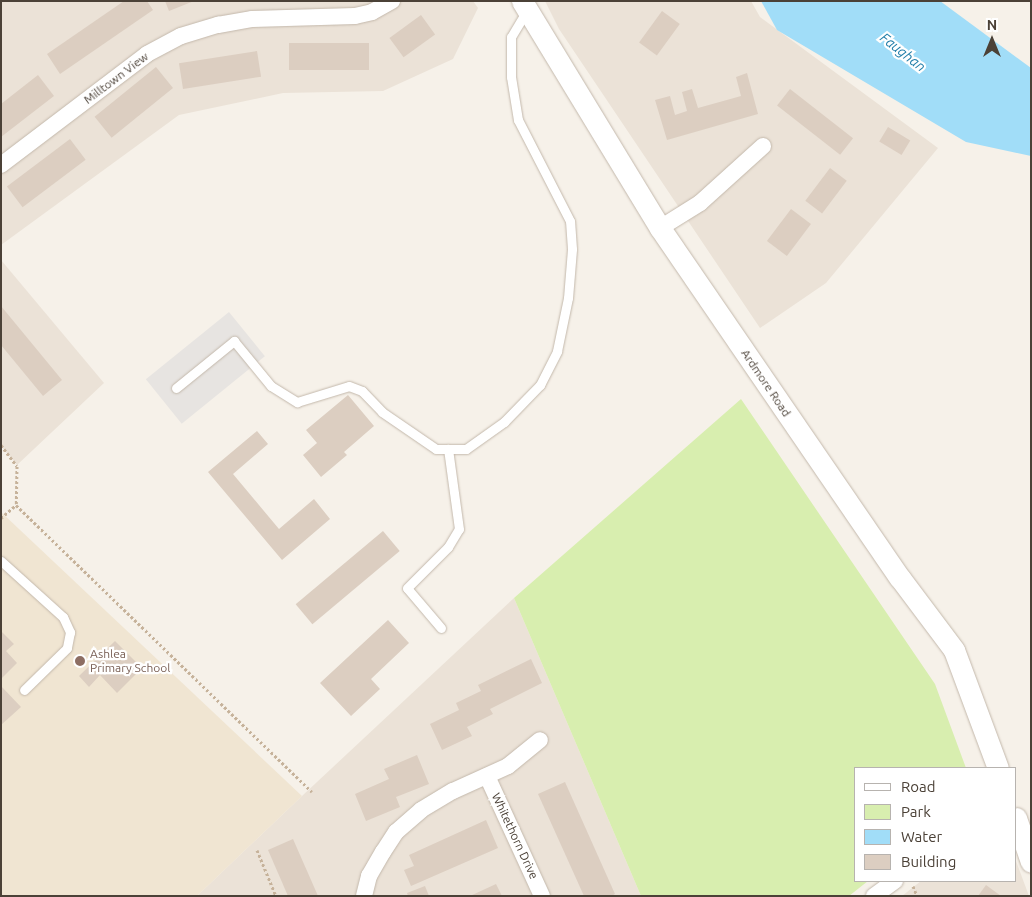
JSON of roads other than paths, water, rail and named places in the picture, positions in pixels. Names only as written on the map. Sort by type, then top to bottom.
[{"type":"street","name":"Milltown View","points":[[1,166],[147,54],[181,36],[218,26],[252,20],[355,16],[372,12],[392,1]]},
{"type":"street","name":"Ardmore Road","points":[[525,5],[660,228],[900,578],[954,650],[998,767]]},
{"type":"street","points":[[660,228],[700,203],[763,146]]},
{"type":"street","points":[[364,896],[369,876],[396,832],[421,810],[453,791],[508,766],[540,740]]},
{"type":"street","name":"Whitethorn Drive","points":[[487,776],[542,896]]},
{"type":"street","points":[[1017,821],[1031,862]]},
{"type":"street","points":[[874,896],[894,882]]},
{"type":"lane","points":[[176,388],[234,341],[271,386],[297,402],[349,386],[362,391],[382,412],[436,449],[466,449],[504,422],[540,385],[557,351],[568,298],[572,249],[570,221],[518,120],[511,77],[511,37],[525,5]]},
{"type":"lane","points":[[441,628],[407,588],[448,547],[459,529],[448,449]]},
{"type":"lane","points":[[1,560],[63,617],[70,632],[67,648],[24,690]]},
{"type":"water","name":"Faughan","points":[[761,1],[940,1],[1031,68],[1031,156],[966,142],[777,30]]},
{"type":"place","name":"Ashlea Primary School","points":[[80,661]]}]
